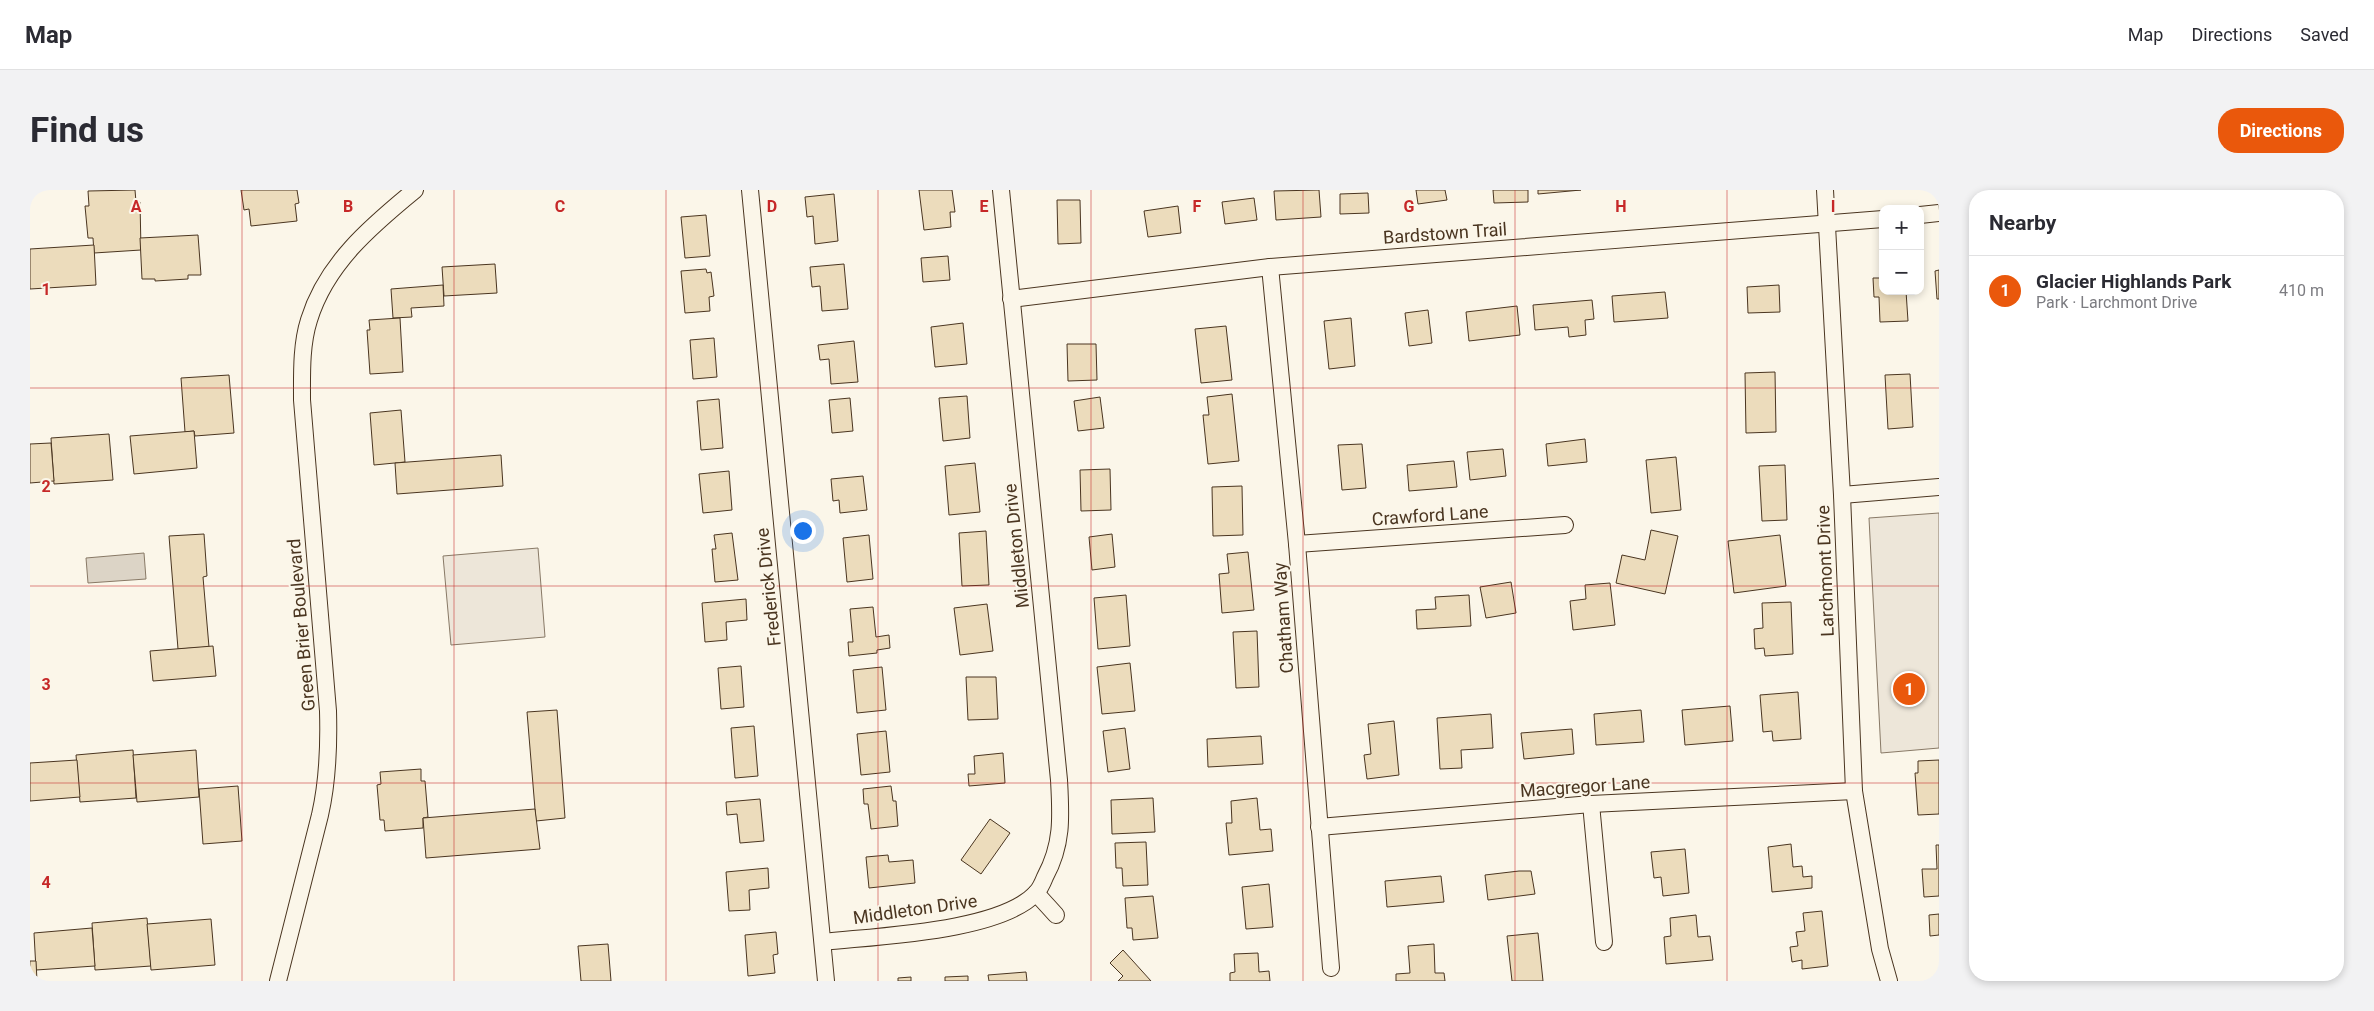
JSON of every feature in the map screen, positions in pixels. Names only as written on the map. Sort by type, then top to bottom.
[{"type":"street","name":"Green Brier Boulevard","points":[[278,981],[326,789],[329,754],[328,711],[302,400],[302,368],[309,320],[321,292],[335,268],[378,221],[415,190]]},
{"type":"street","name":"Frederick Drive","points":[[750,190],[826,981]]},
{"type":"street","name":"Middleton Drive","points":[[823,942],[962,926],[995,918],[1036,893],[1052,864],[1061,830],[1061,810],[1001,190]]},
{"type":"street","name":"Larchmont Drive","points":[[1825,190],[1842,495],[1854,791],[1880,949],[1889,981]]},
{"type":"street","points":[[1924,215],[1939,213]]},
{"type":"street","name":"Bardstown Trail","points":[[1011,299],[1270,266],[1828,225],[1879,219]]},
{"type":"street","name":"Chatham Way","points":[[1270,266],[1297,544],[1332,968]]},
{"type":"street","points":[[1842,495],[1939,487]]},
{"type":"street","name":"Crawford Lane","points":[[1297,544],[1565,525]]},
{"type":"street","name":"Macgregor Lane","points":[[1319,827],[1591,804],[1854,791]]},
{"type":"street","points":[[1591,804],[1604,942]]},
{"type":"street","points":[[1036,893],[1056,915]]},
{"type":"street","name":"Larchmont Drive","points":[[1878,981],[1880,949]]},
{"type":"shaded area","points":[[1939,513],[1939,748],[1881,753],[1869,518]]},
{"type":"shaded area","points":[[538,548],[545,637],[451,645],[443,556]]},
{"type":"shaded area","points":[[144,553],[146,579],[88,583],[86,558]]},
{"type":"building","points":[[135,190],[136,202],[140,202],[141,250],[94,253],[93,238],[88,238],[85,206],[89,206],[88,191]]},
{"type":"building","points":[[241,190],[297,190],[299,203],[295,204],[297,221],[251,226],[249,209],[244,210]]},
{"type":"building","points":[[919,190],[952,190],[955,212],[950,212],[951,227],[924,230]]},
{"type":"building","points":[[1319,190],[1321,217],[1276,220],[1274,191]]},
{"type":"building","points":[[1416,190],[1445,190],[1447,200],[1418,204]]},
{"type":"building","points":[[1493,190],[1528,190],[1528,202],[1494,203]]},
{"type":"building","points":[[1538,190],[1581,190],[1538,194]]},
{"type":"building","points":[[1368,193],[1369,213],[1340,214],[1340,194]]},
{"type":"building","points":[[834,194],[838,241],[815,244],[813,216],[807,217],[805,197]]},
{"type":"building","points":[[1254,198],[1257,220],[1225,224],[1222,202]]},
{"type":"building","points":[[1057,200],[1080,200],[1081,243],[1058,244]]},
{"type":"building","points":[[1178,206],[1181,233],[1148,237],[1144,211]]},
{"type":"building","points":[[706,215],[710,256],[685,258],[681,217]]},
{"type":"building","points":[[198,235],[201,275],[188,275],[188,279],[155,281],[155,279],[142,279],[140,238]]},
{"type":"building","points":[[94,245],[96,285],[30,289],[30,249]]},
{"type":"building","points":[[948,256],[950,280],[923,282],[921,258]]},
{"type":"building","points":[[495,264],[497,293],[444,296],[442,267]]},
{"type":"building","points":[[844,264],[848,309],[822,311],[820,286],[812,287],[810,267]]},
{"type":"building","points":[[706,269],[707,273],[711,272],[714,296],[709,297],[710,311],[685,313],[681,271]]},
{"type":"building","points":[[1939,270],[1939,299],[1937,299],[1935,271]]},
{"type":"building","points":[[1873,278],[1879,278],[1879,295],[1906,295],[1908,321],[1880,322],[1879,297],[1874,297]]},
{"type":"building","points":[[443,285],[444,306],[411,308],[412,317],[393,318],[391,289]]},
{"type":"building","points":[[1779,285],[1780,312],[1748,313],[1747,287]]},
{"type":"building","points":[[1665,292],[1668,318],[1614,322],[1612,296]]},
{"type":"building","points":[[1592,300],[1594,319],[1585,320],[1586,335],[1569,337],[1568,327],[1535,330],[1533,305]]},
{"type":"building","points":[[1517,306],[1520,335],[1469,341],[1466,312]]},
{"type":"building","points":[[1428,310],[1432,343],[1409,346],[1405,313]]},
{"type":"building","points":[[400,318],[403,372],[370,374],[367,330],[370,330],[369,320]]},
{"type":"building","points":[[1351,318],[1355,366],[1329,369],[1324,321]]},
{"type":"building","points":[[963,323],[967,364],[935,367],[931,327]]},
{"type":"building","points":[[1226,326],[1232,380],[1201,383],[1195,329]]},
{"type":"building","points":[[714,338],[717,377],[693,379],[690,340]]},
{"type":"building","points":[[854,341],[858,382],[831,384],[829,359],[820,360],[818,345]]},
{"type":"building","points":[[1067,344],[1096,344],[1097,380],[1068,381]]},
{"type":"building","points":[[1775,372],[1776,432],[1746,433],[1745,373]]},
{"type":"building","points":[[1910,374],[1913,427],[1888,429],[1885,375]]},
{"type":"building","points":[[229,375],[234,433],[195,436],[194,431],[185,432],[181,378]]},
{"type":"building","points":[[1232,394],[1239,461],[1208,464],[1203,415],[1209,415],[1207,397]]},
{"type":"building","points":[[967,396],[970,438],[943,441],[939,398]]},
{"type":"building","points":[[1100,397],[1104,428],[1078,431],[1074,401]]},
{"type":"building","points":[[850,398],[853,431],[832,433],[829,400]]},
{"type":"building","points":[[719,399],[723,448],[701,450],[697,401]]},
{"type":"building","points":[[401,410],[405,462],[374,465],[370,413]]},
{"type":"building","points":[[194,431],[197,468],[134,474],[130,436]]},
{"type":"building","points":[[109,434],[113,480],[54,484],[51,438]]},
{"type":"building","points":[[1585,439],[1587,462],[1548,466],[1546,444]]},
{"type":"building","points":[[51,443],[54,481],[30,483],[30,444]]},
{"type":"building","points":[[1362,444],[1366,488],[1342,490],[1338,445]]},
{"type":"building","points":[[1503,449],[1506,476],[1470,480],[1467,452]]},
{"type":"building","points":[[501,455],[503,486],[397,494],[395,463]]},
{"type":"building","points":[[1676,457],[1681,510],[1651,513],[1646,460]]},
{"type":"building","points":[[1454,461],[1457,487],[1409,491],[1407,465]]},
{"type":"building","points":[[975,463],[980,512],[949,515],[945,466]]},
{"type":"building","points":[[1785,465],[1787,520],[1762,521],[1759,466]]},
{"type":"building","points":[[1110,469],[1111,510],[1081,511],[1080,470]]},
{"type":"building","points":[[729,471],[732,510],[703,513],[699,474]]},
{"type":"building","points":[[863,476],[867,510],[840,513],[839,500],[833,501],[831,479]]},
{"type":"building","points":[[1242,486],[1243,535],[1213,536],[1212,487]]},
{"type":"building","points":[[1651,530],[1678,536],[1665,594],[1616,583],[1622,555],[1645,560]]},
{"type":"building","points":[[986,531],[989,585],[962,586],[959,533]]},
{"type":"building","points":[[732,533],[738,580],[715,582],[712,549],[716,549],[714,535]]},
{"type":"building","points":[[204,534],[207,576],[203,577],[209,647],[178,649],[169,536]]},
{"type":"building","points":[[1112,534],[1115,567],[1092,570],[1089,537]]},
{"type":"building","points":[[869,535],[873,579],[847,582],[843,538]]},
{"type":"building","points":[[1780,535],[1786,586],[1734,593],[1728,541]]},
{"type":"building","points":[[1248,552],[1254,610],[1222,613],[1219,574],[1229,573],[1227,554]]},
{"type":"building","points":[[1511,582],[1516,613],[1486,618],[1480,587]]},
{"type":"building","points":[[1610,583],[1615,625],[1573,630],[1570,601],[1586,599],[1585,585]]},
{"type":"building","points":[[1126,595],[1130,646],[1098,649],[1094,598]]},
{"type":"building","points":[[1469,595],[1471,626],[1417,629],[1416,610],[1436,609],[1435,597]]},
{"type":"building","points":[[746,599],[747,620],[726,622],[727,640],[705,642],[702,603]]},
{"type":"building","points":[[1791,602],[1793,654],[1765,656],[1764,648],[1755,649],[1754,629],[1763,628],[1762,603]]},
{"type":"building","points":[[987,604],[993,651],[960,655],[954,608]]},
{"type":"building","points":[[873,607],[876,637],[889,635],[890,648],[877,650],[877,653],[849,656],[848,642],[853,642],[850,609]]},
{"type":"building","points":[[1257,631],[1259,687],[1236,688],[1233,632]]},
{"type":"building","points":[[213,646],[216,676],[153,681],[150,651]]},
{"type":"building","points":[[1130,663],[1135,711],[1102,714],[1097,667]]},
{"type":"building","points":[[741,666],[744,707],[721,709],[718,668]]},
{"type":"building","points":[[882,667],[886,710],[857,713],[853,670]]},
{"type":"building","points":[[966,677],[996,677],[998,719],[968,720]]},
{"type":"building","points":[[1798,692],[1801,739],[1773,741],[1772,731],[1763,732],[1760,695]]},
{"type":"building","points":[[1730,706],[1733,741],[1685,745],[1682,710]]},
{"type":"building","points":[[557,710],[565,818],[536,821],[527,712]]},
{"type":"building","points":[[1641,710],[1644,742],[1596,745],[1594,714]]},
{"type":"building","points":[[1491,714],[1493,748],[1461,750],[1462,768],[1440,769],[1437,718]]},
{"type":"building","points":[[1394,721],[1399,775],[1367,779],[1364,755],[1371,754],[1368,724]]},
{"type":"building","points":[[754,726],[758,776],[735,778],[731,728]]},
{"type":"building","points":[[1125,728],[1130,769],[1108,772],[1103,731]]},
{"type":"building","points":[[1572,729],[1574,754],[1524,759],[1521,733]]},
{"type":"building","points":[[886,731],[890,772],[861,775],[857,734]]},
{"type":"building","points":[[1261,736],[1263,764],[1208,767],[1207,739]]},
{"type":"building","points":[[133,750],[136,798],[80,802],[76,755]]},
{"type":"building","points":[[196,750],[199,797],[137,802],[133,755]]},
{"type":"building","points":[[1003,753],[1005,783],[969,786],[968,774],[975,774],[974,756]]},
{"type":"building","points":[[77,760],[80,797],[30,801],[30,763]]},
{"type":"building","points":[[1939,760],[1939,814],[1918,815],[1915,773],[1918,773],[1918,761]]},
{"type":"building","points":[[421,769],[421,781],[425,781],[428,817],[423,818],[423,828],[385,831],[384,820],[380,820],[377,785],[381,784],[380,772]]},
{"type":"building","points":[[238,786],[242,841],[203,844],[199,789]]},
{"type":"building","points":[[891,786],[893,801],[896,801],[898,826],[871,829],[868,804],[864,804],[863,789]]},
{"type":"building","points":[[1153,798],[1155,832],[1112,834],[1111,800]]},
{"type":"building","points":[[1257,798],[1260,830],[1271,829],[1273,851],[1229,855],[1226,823],[1232,823],[1231,801]]},
{"type":"building","points":[[760,799],[764,841],[740,843],[737,814],[727,815],[726,802]]},
{"type":"building","points":[[535,809],[540,849],[426,858],[423,818]]},
{"type":"building","points":[[990,819],[1010,833],[981,874],[961,860]]},
{"type":"building","points":[[1146,842],[1148,885],[1123,886],[1122,868],[1116,868],[1115,843]]},
{"type":"building","points":[[1791,844],[1793,867],[1802,866],[1803,877],[1812,876],[1812,888],[1772,892],[1768,847]]},
{"type":"building","points":[[1936,845],[1939,845],[1939,896],[1924,897],[1922,869],[1937,869]]},
{"type":"building","points":[[1685,849],[1689,893],[1663,896],[1661,877],[1654,878],[1651,852]]},
{"type":"building","points":[[888,855],[889,862],[913,860],[915,883],[869,888],[866,857]]},
{"type":"building","points":[[768,868],[769,888],[749,890],[750,910],[729,911],[726,872]]},
{"type":"building","points":[[1531,871],[1535,894],[1488,900],[1485,875]]},
{"type":"building","points":[[1441,876],[1444,902],[1387,907],[1385,881]]},
{"type":"building","points":[[1269,884],[1273,927],[1246,929],[1242,887]]},
{"type":"building","points":[[1153,896],[1158,938],[1133,940],[1132,928],[1127,928],[1125,898]]},
{"type":"building","points":[[1822,911],[1828,966],[1802,969],[1802,960],[1792,962],[1790,947],[1798,946],[1796,932],[1805,931],[1803,913]]},
{"type":"building","points":[[1939,914],[1939,935],[1930,936],[1929,915]]},
{"type":"building","points":[[1696,915],[1698,937],[1710,936],[1713,960],[1666,964],[1664,937],[1671,936],[1670,918]]},
{"type":"building","points":[[147,918],[151,966],[95,970],[92,923]]},
{"type":"building","points":[[211,919],[215,965],[151,970],[147,924]]},
{"type":"building","points":[[92,928],[95,966],[36,970],[34,933]]},
{"type":"building","points":[[776,932],[778,954],[773,955],[775,973],[748,976],[745,935]]},
{"type":"building","points":[[1538,933],[1543,981],[1512,981],[1507,936]]},
{"type":"building","points":[[608,944],[611,981],[581,981],[578,946]]},
{"type":"building","points":[[1434,944],[1435,973],[1444,973],[1445,981],[1396,981],[1396,974],[1410,973],[1408,946]]},
{"type":"building","points":[[1123,950],[1151,981],[1118,981],[1123,976],[1110,963]]},
{"type":"building","points":[[1258,953],[1259,972],[1269,971],[1270,981],[1230,981],[1230,973],[1235,972],[1234,954]]},
{"type":"building","points":[[30,961],[36,961],[37,981],[30,981]]},
{"type":"building","points":[[1026,972],[1027,981],[989,981],[988,975]]},
{"type":"building","points":[[968,976],[968,981],[945,981],[945,977]]},
{"type":"building","points":[[911,977],[911,981],[898,981],[898,978]]},
{"type":"place","name":"Glacier Highlands Park","points":[[1909,689]]}]
